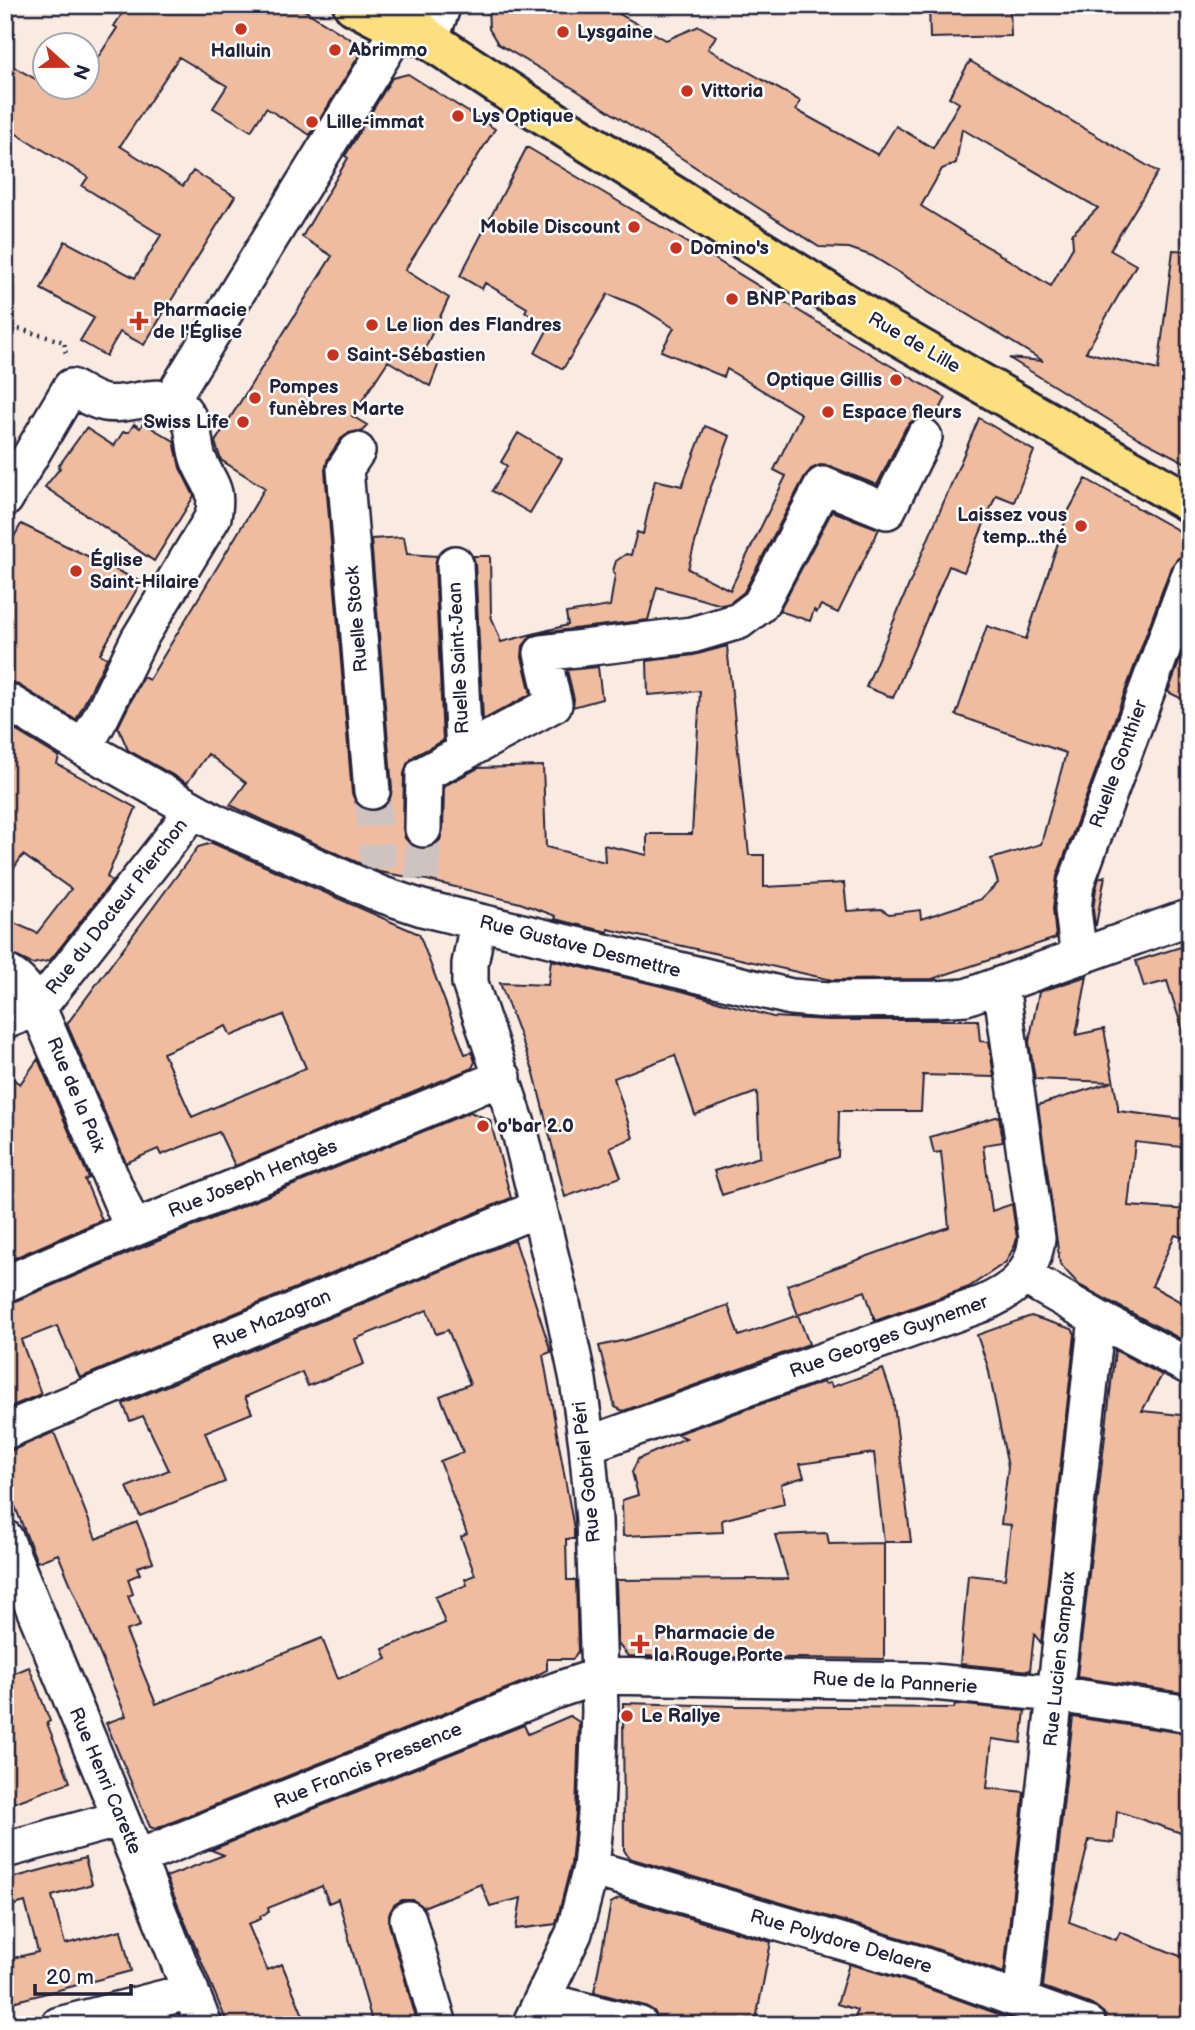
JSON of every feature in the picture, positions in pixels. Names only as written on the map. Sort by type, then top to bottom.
[{"type":"main road","name":"Rue de Lille","points":[[353,5],[407,23],[535,108],[886,328],[1190,503]]},
{"type":"street","points":[[171,400],[407,23],[443,5]]},
{"type":"street","points":[[5,499],[71,387],[108,404],[148,398],[171,400],[189,418],[194,432],[195,450],[215,493],[213,517],[139,639],[84,748]]},
{"type":"street","name":"Ruelle Saint-Jean","points":[[423,829],[424,774],[554,704],[542,653],[692,635],[739,621],[760,605],[823,485],[887,511],[923,437]]},
{"type":"street","name":"Ruelle Stock","points":[[357,451],[345,469],[372,791]]},
{"type":"street","name":"Ruelle Saint-Jean","points":[[455,564],[464,753]]},
{"type":"street","name":"Ruelle Gonthier","points":[[1079,957],[1073,910],[1076,883],[1190,575]]},
{"type":"street","name":"Rue Gustave Desmettre","points":[[5,700],[193,811],[237,832],[379,882],[422,893],[478,922],[791,997],[827,1000],[952,999],[978,994],[1190,916]]},
{"type":"street","name":"Rue du Docteur Pierchon","points":[[5,1021],[38,1008],[193,811]]},
{"type":"street","name":"Rue Gabriel Péri","points":[[478,922],[470,964],[470,983],[521,1136],[570,1341],[587,1445],[594,1520],[600,1711],[598,1787],[591,1868],[574,1933],[536,2012]]},
{"type":"street","name":"Rue de la Paix","points":[[5,972],[21,983],[38,1008],[133,1229]]},
{"type":"street","points":[[1001,985],[1037,1238],[1031,1266],[1024,1276],[1190,1367]]},
{"type":"street","name":"Rue Joseph Hentgès","points":[[5,1284],[503,1077]]},
{"type":"street","name":"Rue Mazagran","points":[[5,1431],[539,1208]]},
{"type":"street","name":"Rue Georges Guynemer","points":[[587,1445],[982,1304],[1006,1292],[1024,1276]]},
{"type":"street","name":"Rue Lucien Sampaix","points":[[1021,2000],[1097,1318]]},
{"type":"street","name":"Rue Henri Carette","points":[[5,1538],[13,1577],[137,1858],[204,2025]]},
{"type":"street","name":"Rue de la Pannerie","points":[[599,1676],[923,1681],[1056,1694],[1190,1714]]},
{"type":"street","name":"Rue Francis Pressence","points":[[137,1858],[557,1690],[599,1676]]},
{"type":"street","points":[[5,1850],[120,1819]]},
{"type":"street","name":"Rue Polydore Delaere","points":[[591,1868],[919,1964],[1088,2025]]},
{"type":"street","points":[[408,1919],[439,2025]]},
{"type":"street","points":[[59,2025],[191,1991]]},
{"type":"street","points":[[536,2012],[640,2025]]},
{"type":"path","points":[[5,327],[64,342],[71,387]]},
{"type":"building","points":[[128,5],[296,5],[358,44],[360,54],[310,135],[266,108],[251,131],[213,108],[227,86],[179,57],[120,146],[183,186],[193,171],[235,196],[144,345],[120,332],[106,356],[80,341],[94,318],[41,289],[65,241],[135,278],[161,235],[82,186],[88,177],[5,127],[5,62],[32,77],[32,102],[102,102],[102,51],[117,28],[114,26]]},
{"type":"building","points":[[488,5],[603,5],[666,40],[699,26],[716,36],[708,49],[800,101],[796,110],[878,155],[896,126],[933,148],[959,103],[949,97],[970,61],[1158,172],[1110,250],[1136,265],[1086,352],[1158,370],[1173,250],[1190,251],[1190,465],[1138,438],[1009,358],[1043,361],[872,256],[849,248],[819,247],[576,90],[498,44],[489,29]],"holes":[[[962,129],[1098,208],[1072,234],[1073,247],[1051,286],[921,206],[942,169],[956,163]]]},
{"type":"building","points":[[929,5],[1010,5],[1011,36],[930,38]]},
{"type":"building","points":[[408,74],[495,129],[405,270],[449,298],[425,348],[440,360],[430,386],[388,361],[352,416],[367,425],[362,432],[349,433],[341,439],[328,458],[325,470],[352,793],[356,803],[364,809],[374,811],[384,807],[390,799],[392,789],[371,539],[404,537],[407,554],[437,556],[435,565],[443,741],[414,756],[407,764],[404,774],[403,829],[405,838],[412,846],[423,849],[432,847],[440,840],[443,829],[444,786],[478,768],[543,766],[546,847],[605,862],[604,845],[647,855],[647,834],[692,834],[700,691],[648,695],[647,661],[694,655],[727,646],[749,855],[764,855],[764,887],[844,883],[847,911],[881,909],[889,914],[920,910],[921,919],[981,899],[998,883],[991,859],[1041,844],[1066,753],[956,715],[987,626],[1026,639],[1069,510],[1086,479],[1190,537],[1190,554],[1178,558],[1171,567],[1057,876],[1053,908],[1056,938],[932,979],[832,980],[608,929],[608,932],[555,919],[556,916],[520,903],[427,880],[379,872],[230,805],[246,783],[208,754],[187,783],[128,750],[118,727],[143,677],[149,680],[265,488],[221,460],[215,442],[332,256],[302,237],[348,158],[345,156],[392,78]]},
{"type":"building","points":[[527,147],[946,398],[934,420],[922,417],[906,427],[877,485],[830,466],[820,465],[811,469],[744,592],[730,603],[722,605],[657,587],[648,620],[540,633],[530,637],[523,646],[522,657],[531,694],[483,720],[473,556],[490,556],[491,616],[501,642],[568,625],[566,613],[610,606],[616,561],[626,554],[631,555],[637,532],[643,534],[655,480],[682,486],[705,426],[730,436],[708,495],[688,569],[730,590],[786,476],[774,470],[801,414],[727,369],[724,377],[661,351],[674,328],[640,307],[608,294],[563,369],[535,353],[550,325],[525,312],[527,308],[485,283],[482,289],[460,276]]},
{"type":"building","points":[[979,418],[1034,451],[1014,502],[996,495],[964,572],[949,566],[893,698],[866,687]]},
{"type":"building","points":[[143,423],[174,441],[180,468],[194,496],[154,561],[45,487],[86,428],[114,446],[123,432],[129,432],[134,424],[140,428]]},
{"type":"building","points":[[518,433],[562,459],[530,513],[492,491],[507,466],[501,462]]},
{"type":"building","points":[[832,511],[879,529],[838,613],[821,605],[817,612],[814,610],[810,621],[779,611]]},
{"type":"building","points":[[21,524],[141,582],[100,654],[107,658],[76,720],[15,683],[5,680],[5,553]]},
{"type":"building","points":[[1190,633],[1190,703],[1168,692]]},
{"type":"building","points":[[598,667],[602,699],[573,707],[574,699],[567,670]]},
{"type":"building","points":[[5,724],[59,757],[57,764],[136,808],[107,877],[112,881],[52,958],[32,964],[5,951],[5,919],[37,933],[71,889],[23,855],[5,881]]},
{"type":"building","points":[[212,843],[419,934],[465,1054],[472,1052],[475,1062],[472,1068],[235,1166],[219,1132],[161,1155],[158,1149],[126,1163],[67,1024],[198,847]],"holes":[[[283,1015],[306,1068],[192,1117],[163,1053],[226,1026],[231,1036]]]},
{"type":"building","points":[[1105,876],[1095,925],[1093,910],[1096,888],[1099,878]]},
{"type":"building","points":[[1190,944],[1190,1033],[1184,1034],[1167,981],[1144,987],[1136,961]]},
{"type":"building","points":[[551,960],[682,991],[773,1017],[827,1020],[978,1020],[980,1041],[989,1042],[994,1077],[923,1075],[921,1111],[839,1111],[838,1157],[722,1195],[714,1171],[760,1157],[757,1092],[695,1115],[675,1055],[614,1078],[633,1138],[610,1147],[621,1177],[565,1197],[534,1073],[500,983],[548,985]]},
{"type":"building","points":[[1087,976],[1076,1035],[1104,1029],[1118,1111],[1190,1120],[1190,1148],[1135,1142],[1128,1206],[1190,1210],[1190,1240],[1175,1235],[1152,1286],[1190,1307],[1190,1344],[1079,1285],[1060,1264],[1038,1105],[1112,1082],[1035,1079],[1029,1042],[1039,992]]},
{"type":"building","points":[[38,1059],[89,1178],[85,1180],[102,1220],[5,1262],[5,1073],[20,1084]]},
{"type":"building","points":[[470,1112],[490,1120],[511,1198],[80,1378],[57,1326],[21,1340],[41,1394],[5,1409],[5,1304]]},
{"type":"building","points":[[999,1116],[1003,1142],[983,1145],[992,1211],[1012,1204],[1017,1238],[1006,1262],[969,1287],[875,1321],[865,1291],[798,1315],[787,1285],[949,1227],[941,1152],[934,1153],[930,1137]]},
{"type":"building","points":[[515,1240],[551,1352],[543,1355],[574,1529],[574,1539],[566,1539],[567,1580],[576,1580],[578,1651],[573,1659],[547,1659],[547,1670],[530,1679],[155,1829],[150,1827],[106,1723],[126,1716],[58,1554],[37,1562],[5,1481],[5,1451],[54,1432],[96,1539],[137,1522],[153,1562],[137,1567],[140,1574],[128,1579],[133,1594],[128,1596],[140,1626],[126,1631],[156,1704],[322,1638],[338,1679],[387,1659],[383,1649],[445,1623],[435,1597],[467,1585],[465,1579],[475,1575],[461,1537],[467,1534],[440,1461],[463,1452],[440,1396],[470,1384],[448,1330],[436,1334],[427,1310],[355,1339],[364,1364],[308,1386],[302,1372],[245,1397],[252,1413],[205,1432],[225,1482],[140,1516],[127,1487],[169,1470],[143,1416],[130,1421],[123,1404]]},
{"type":"building","points":[[728,1305],[739,1336],[798,1315],[809,1344],[623,1411],[615,1407],[599,1346],[630,1339]]},
{"type":"building","points":[[1031,1316],[1072,1329],[1075,1334],[1041,1643],[1034,1634],[1030,1671],[960,1664],[968,1575],[1005,1579],[1011,1525],[1001,1524],[1008,1467],[988,1367],[977,1335]]},
{"type":"building","points":[[1115,1350],[1162,1375],[1142,1411],[1190,1416],[1190,1694],[1077,1677]]},
{"type":"building","points":[[883,1369],[893,1398],[911,1542],[884,1542],[874,1453],[800,1464],[804,1477],[781,1484],[784,1504],[722,1520],[723,1532],[623,1536],[622,1500],[638,1495],[632,1472],[638,1459],[686,1438],[677,1434],[823,1382],[830,1383],[832,1387]]},
{"type":"building","points":[[827,1533],[829,1544],[884,1543],[884,1659],[628,1656],[618,1644],[616,1580],[788,1579],[775,1535]]},
{"type":"building","points":[[29,1667],[70,1782],[5,1806],[5,1677]]},
{"type":"building","points":[[623,1703],[954,1708],[955,1704],[1025,1711],[1021,1743],[992,1739],[987,1788],[1024,1792],[1004,1973],[925,1945],[629,1858],[624,1850]]},
{"type":"building","points":[[570,1716],[579,1722],[576,1812],[571,1865],[556,1924],[516,1929],[521,1898],[490,1906],[481,1884],[423,1907],[413,1900],[402,1900],[394,1905],[389,1914],[389,1924],[418,2025],[373,2025],[338,1899],[329,1903],[322,1886],[268,1908],[269,1912],[260,1916],[261,1919],[248,1924],[267,1970],[282,1964],[307,2025],[228,2025],[166,1877],[224,1855],[211,1850],[524,1725],[528,1734]]},
{"type":"building","points":[[1073,1717],[1190,1734],[1190,1836],[1117,1811],[1114,1843],[1089,1840],[1069,1922],[1116,1940],[1120,1932],[1190,1960],[1190,2025],[1108,2025],[1104,2013],[1095,2006],[1043,1987]]},
{"type":"building","points":[[85,1858],[92,1884],[52,1896],[65,1944],[121,1930],[131,1971],[5,2004],[5,1960],[38,1952],[25,1902],[11,1906],[5,1880]]},
{"type":"building","points":[[620,1898],[771,1942],[755,2025],[677,2025],[659,2021],[654,2011],[645,2006],[594,1992],[611,1903]]},
{"type":"building","points":[[849,1964],[913,1983],[1028,2025],[853,2025],[857,2010],[837,2004]]},
{"type":"tunnel","points":[[372,791],[379,869]]},
{"type":"tunnel","points":[[422,879],[423,829]]},
{"type":"place","name":"Halluin","points":[[241,29]]},
{"type":"place","name":"Lysgaine","points":[[563,32]]},
{"type":"place","name":"Abrimmo","points":[[335,50]]},
{"type":"place","name":"Vittoria","points":[[687,91]]},
{"type":"place","name":"Lys Optique","points":[[458,116]]},
{"type":"place","name":"Lille-immat","points":[[312,122]]},
{"type":"place","name":"Mobile Discount","points":[[634,227]]},
{"type":"place","name":"Domino's","points":[[676,248]]},
{"type":"place","name":"BNP Paribas","points":[[732,299]]},
{"type":"place","name":"Pharmacie de l'Église","points":[[139,321]]},
{"type":"place","name":"Le lion des Flandres","points":[[372,325]]},
{"type":"place","name":"Saint-Sébastien","points":[[333,355]]},
{"type":"place","name":"Optique Gillis","points":[[896,380]]},
{"type":"place","name":"Pompes funèbres Marte","points":[[255,398]]},
{"type":"place","name":"Espace fleurs","points":[[828,412]]},
{"type":"place","name":"Swiss Life","points":[[243,422]]},
{"type":"place","name":"Laissez vous temp...thé","points":[[1081,526]]},
{"type":"place","name":"Église Saint-Hilaire","points":[[76,571]]},
{"type":"place","name":"o'bar 2.0","points":[[483,1126]]},
{"type":"place","name":"Pharmacie de la Rouge Porte","points":[[640,1644]]},
{"type":"place","name":"Le Rallye","points":[[627,1716]]}]
